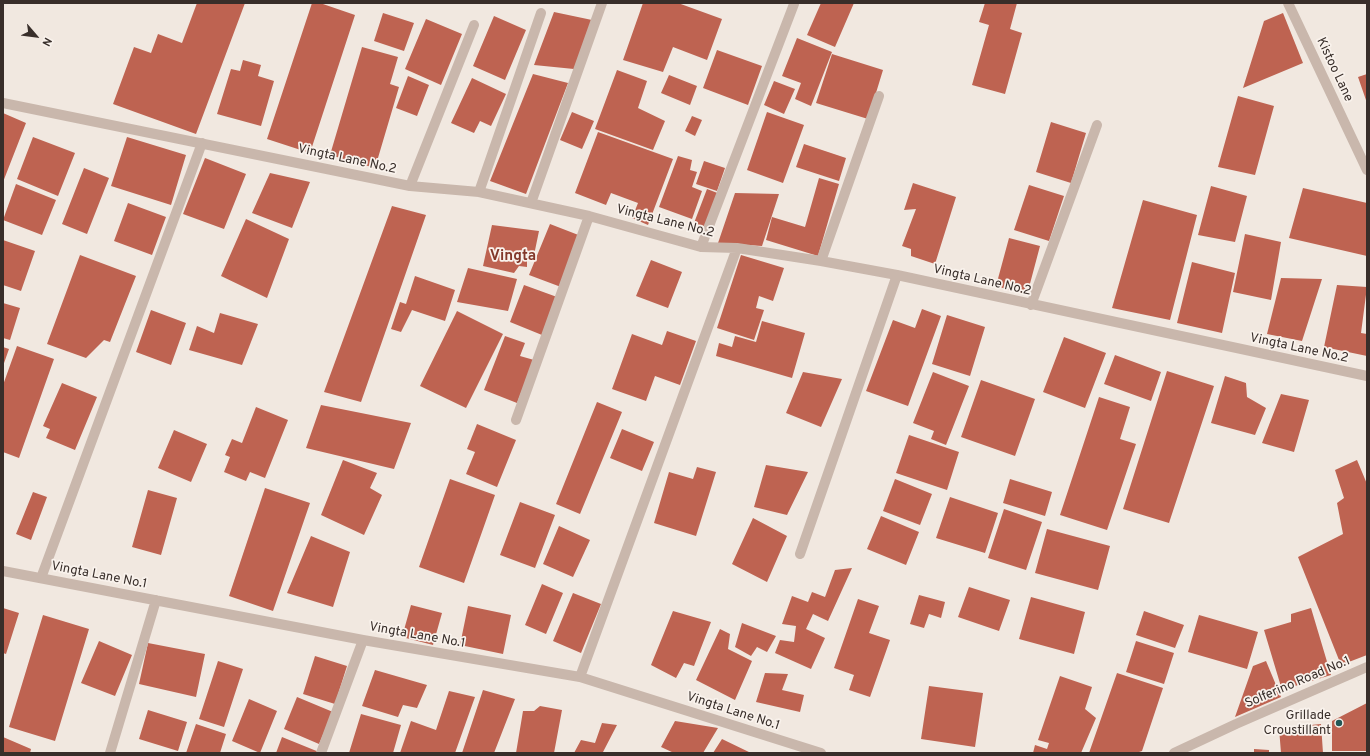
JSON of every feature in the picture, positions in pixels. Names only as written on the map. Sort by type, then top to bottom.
[{"type":"street","points":[[531,203],[602,3]]},
{"type":"street","name":"Kistoo Lane","points":[[1288,3],[1365,159],[1367,170]]},
{"type":"street","points":[[701,247],[794,4]]},
{"type":"street","points":[[479,192],[541,13]]},
{"type":"street","points":[[410,186],[474,25]]},
{"type":"street","points":[[820,261],[879,96]]},
{"type":"street","name":"Vingta Lane No.2","points":[[3,103],[410,186],[479,192],[589,216],[701,247],[737,248],[897,275],[1367,376]]},
{"type":"street","points":[[1031,305],[1097,125]]},
{"type":"street","points":[[41,578],[202,143]]},
{"type":"street","points":[[516,420],[589,216]]},
{"type":"street","points":[[580,677],[737,248]]},
{"type":"street","points":[[800,554],[897,275]]},
{"type":"street","name":"Vingta Lane No.1","points":[[3,571],[363,640],[580,677],[821,753]]},
{"type":"street","points":[[110,753],[156,600]]},
{"type":"street","points":[[321,753],[363,640]]},
{"type":"street","name":"Solferino Road No.1","points":[[1174,753],[1236,724],[1367,667]]},
{"type":"building","points":[[197,3],[245,3],[196,134],[113,104],[134,47],[151,53],[158,34],[182,43]]},
{"type":"building","points":[[312,3],[320,3],[355,15],[310,153],[267,139]]},
{"type":"building","points":[[643,3],[678,3],[722,19],[707,60],[673,47],[663,72],[623,60]]},
{"type":"building","points":[[821,3],[854,3],[835,47],[807,35]]},
{"type":"building","points":[[985,3],[1017,3],[1010,29],[1022,33],[1005,94],[972,85],[989,25],[979,22]]},
{"type":"building","points":[[554,12],[592,20],[574,69],[534,65]]},
{"type":"building","points":[[383,13],[414,23],[404,51],[374,41]]},
{"type":"building","points":[[1283,13],[1303,63],[1243,88],[1264,21]]},
{"type":"building","points":[[494,16],[526,30],[505,80],[473,66]]},
{"type":"building","points":[[426,19],[462,34],[441,85],[405,69]]},
{"type":"building","points":[[797,38],[832,52],[811,106],[795,99],[801,83],[782,76]]},
{"type":"building","points":[[362,47],[398,57],[390,84],[399,87],[375,168],[330,155]]},
{"type":"building","points":[[717,50],[762,66],[748,105],[703,88]]},
{"type":"building","points":[[832,54],[883,70],[868,119],[816,103]]},
{"type":"building","points":[[243,60],[261,65],[258,76],[274,81],[261,126],[217,114],[231,69],[240,71]]},
{"type":"building","points":[[617,70],[647,81],[638,108],[665,121],[653,150],[595,129]]},
{"type":"building","points":[[533,74],[568,83],[526,194],[490,181]]},
{"type":"building","points":[[1367,74],[1367,103],[1358,77]]},
{"type":"building","points":[[669,75],[697,86],[690,105],[661,93]]},
{"type":"building","points":[[408,76],[429,85],[417,116],[396,108]]},
{"type":"building","points":[[472,78],[506,94],[491,126],[480,121],[474,133],[451,123]]},
{"type":"building","points":[[774,81],[795,89],[784,114],[764,105]]},
{"type":"building","points":[[1238,96],[1274,106],[1255,175],[1218,167]]},
{"type":"building","points":[[572,112],[594,121],[582,149],[560,140]]},
{"type":"building","points":[[767,112],[804,125],[783,183],[747,170]]},
{"type":"building","points":[[3,113],[26,123],[3,182]]},
{"type":"building","points":[[692,116],[702,120],[695,136],[685,131]]},
{"type":"building","points":[[1051,122],[1086,133],[1071,183],[1036,172]]},
{"type":"building","points":[[598,132],[673,159],[648,225],[632,218],[638,203],[611,193],[606,205],[575,193]]},
{"type":"building","points":[[33,137],[75,153],[58,196],[17,179]]},
{"type":"building","points":[[127,137],[186,155],[171,205],[111,186]]},
{"type":"building","points":[[804,144],[846,158],[839,181],[796,167]]},
{"type":"building","points":[[678,156],[692,160],[690,170],[697,172],[692,187],[702,191],[692,219],[659,207]]},
{"type":"building","points":[[205,158],[246,174],[224,229],[183,214]]},
{"type":"building","points":[[704,161],[725,168],[717,191],[696,184]]},
{"type":"building","points":[[84,168],[109,178],[87,234],[62,224]]},
{"type":"building","points":[[270,173],[310,182],[292,228],[252,213]]},
{"type":"building","points":[[819,178],[839,184],[818,256],[766,240],[772,217],[805,227]]},
{"type":"building","points":[[913,183],[956,197],[935,264],[911,256],[911,249],[902,246],[916,209],[904,210]]},
{"type":"building","points":[[16,184],[56,200],[42,235],[3,220]]},
{"type":"building","points":[[1029,185],[1064,196],[1049,241],[1014,230]]},
{"type":"building","points":[[1211,186],[1247,196],[1235,242],[1198,235]]},
{"type":"building","points":[[1303,188],[1367,203],[1367,256],[1289,238]]},
{"type":"building","points":[[707,189],[720,194],[707,227],[694,223]]},
{"type":"building","points":[[735,193],[779,194],[762,246],[718,243]]},
{"type":"building","points":[[1143,200],[1197,215],[1170,320],[1112,308]]},
{"type":"building","points":[[128,203],[166,217],[152,255],[114,241]]},
{"type":"building","points":[[392,206],[426,215],[361,402],[324,392]]},
{"type":"building","points":[[246,219],[289,239],[267,298],[221,276]]},
{"type":"building","points":[[550,224],[581,236],[561,287],[529,275]]},
{"type":"building","points":[[492,225],[539,231],[533,260],[527,257],[527,267],[519,266],[514,273],[483,266]]},
{"type":"building","points":[[1245,234],[1281,242],[1271,300],[1233,292]]},
{"type":"building","points":[[1009,238],[1040,246],[1027,295],[996,286]]},
{"type":"building","points":[[3,240],[35,251],[21,291],[3,285]]},
{"type":"building","points":[[80,255],[136,276],[110,342],[104,340],[86,358],[47,344]]},
{"type":"building","points":[[741,255],[784,268],[773,301],[759,296],[756,308],[764,310],[754,340],[717,328]]},
{"type":"building","points":[[651,260],[682,272],[668,308],[636,296]]},
{"type":"building","points":[[1192,262],[1235,273],[1222,333],[1177,323]]},
{"type":"building","points":[[468,268],[517,279],[508,311],[457,302]]},
{"type":"building","points":[[415,276],[455,290],[445,321],[412,310],[401,332],[391,329],[400,302],[406,304]]},
{"type":"building","points":[[1281,278],[1322,279],[1302,341],[1267,334]]},
{"type":"building","points":[[524,285],[557,297],[542,335],[510,322]]},
{"type":"building","points":[[1337,285],[1367,287],[1361,333],[1367,334],[1367,356],[1324,347]]},
{"type":"building","points":[[3,303],[20,308],[10,340],[3,338]]},
{"type":"building","points":[[922,309],[941,316],[908,406],[866,391],[893,320],[915,328]]},
{"type":"building","points":[[151,310],[186,323],[171,365],[136,352]]},
{"type":"building","points":[[457,311],[503,334],[466,408],[420,386]]},
{"type":"building","points":[[220,313],[258,324],[242,365],[189,350],[197,326],[214,333]]},
{"type":"building","points":[[947,315],[985,327],[970,376],[932,364]]},
{"type":"building","points":[[762,321],[805,333],[792,378],[716,356],[719,343],[732,347],[735,336],[756,342]]},
{"type":"building","points":[[667,331],[696,341],[680,385],[655,376],[646,401],[612,389],[632,334],[662,345]]},
{"type":"building","points":[[505,336],[525,343],[520,356],[534,360],[517,403],[484,390]]},
{"type":"building","points":[[1064,337],[1106,353],[1085,408],[1043,392]]},
{"type":"building","points":[[17,346],[54,359],[19,458],[3,452],[3,385]]},
{"type":"building","points":[[3,347],[9,349],[3,366]]},
{"type":"building","points":[[1115,355],[1161,372],[1151,401],[1104,384]]},
{"type":"building","points":[[1167,371],[1214,386],[1169,523],[1123,509]]},
{"type":"building","points":[[803,372],[842,379],[821,427],[786,413]]},
{"type":"building","points":[[933,372],[969,386],[946,445],[931,439],[934,431],[913,423]]},
{"type":"building","points":[[1225,376],[1246,383],[1247,397],[1266,408],[1255,435],[1211,423]]},
{"type":"building","points":[[981,380],[1035,399],[1015,456],[961,437]]},
{"type":"building","points":[[62,383],[97,397],[75,450],[46,438],[50,429],[43,426]]},
{"type":"building","points":[[1281,394],[1309,400],[1294,452],[1262,443]]},
{"type":"building","points":[[1099,397],[1130,407],[1120,439],[1136,444],[1107,530],[1060,515]]},
{"type":"building","points":[[597,402],[622,412],[580,514],[556,504]]},
{"type":"building","points":[[321,405],[411,423],[394,469],[306,448]]},
{"type":"building","points":[[256,407],[288,420],[265,478],[250,472],[246,481],[224,472],[230,457],[225,455],[232,439],[242,443]]},
{"type":"building","points":[[477,424],[516,440],[497,487],[466,474],[475,452],[467,449]]},
{"type":"building","points":[[622,429],[654,442],[642,471],[610,458]]},
{"type":"building","points":[[174,430],[207,444],[191,482],[158,468]]},
{"type":"building","points":[[909,435],[959,452],[947,490],[896,473]]},
{"type":"building","points":[[343,460],[377,473],[370,488],[382,495],[364,535],[321,515]]},
{"type":"building","points":[[1357,460],[1367,484],[1367,655],[1341,665],[1298,557],[1343,534],[1337,503],[1344,498],[1335,470]]},
{"type":"building","points":[[766,465],[808,472],[787,515],[754,507]]},
{"type":"building","points":[[697,467],[716,472],[696,536],[654,523],[669,472],[693,479]]},
{"type":"building","points":[[450,479],[495,495],[464,583],[419,567]]},
{"type":"building","points":[[895,479],[932,494],[920,525],[883,511]]},
{"type":"building","points":[[1010,479],[1052,492],[1045,516],[1003,503]]},
{"type":"building","points":[[265,488],[310,503],[273,611],[229,596]]},
{"type":"building","points":[[148,490],[177,498],[161,555],[132,547]]},
{"type":"building","points":[[33,492],[47,497],[31,540],[16,534]]},
{"type":"building","points":[[950,497],[998,513],[985,553],[936,538]]},
{"type":"building","points":[[520,502],[555,515],[535,568],[500,555]]},
{"type":"building","points":[[1004,509],[1042,522],[1026,570],[988,558]]},
{"type":"building","points":[[881,516],[919,532],[906,565],[867,549]]},
{"type":"building","points":[[753,518],[787,536],[767,582],[732,564]]},
{"type":"building","points":[[559,526],[590,540],[573,577],[543,564]]},
{"type":"building","points":[[1047,529],[1110,546],[1098,590],[1035,573]]},
{"type":"building","points":[[311,536],[350,552],[333,607],[287,593]]},
{"type":"building","points":[[852,568],[828,621],[813,614],[806,629],[825,638],[811,669],[775,653],[780,640],[794,642],[796,626],[782,624],[792,596],[808,602],[812,592],[825,597],[835,570]]},
{"type":"building","points":[[542,584],[563,593],[546,634],[525,625]]},
{"type":"building","points":[[969,587],[1010,600],[999,631],[958,617]]},
{"type":"building","points":[[573,593],[601,604],[581,653],[553,641]]},
{"type":"building","points":[[919,595],[945,602],[941,618],[929,614],[924,628],[910,624]]},
{"type":"building","points":[[1031,597],[1085,612],[1074,654],[1019,639]]},
{"type":"building","points":[[858,599],[879,606],[869,633],[890,640],[870,697],[849,690],[854,675],[834,668]]},
{"type":"building","points":[[411,605],[442,613],[433,645],[402,637]]},
{"type":"building","points":[[468,606],[511,615],[503,654],[460,645]]},
{"type":"building","points":[[3,608],[19,613],[6,654],[3,653]]},
{"type":"building","points":[[1311,608],[1331,675],[1282,690],[1264,630],[1291,622],[1291,614]]},
{"type":"building","points":[[673,611],[711,622],[694,666],[684,663],[676,678],[651,665]]},
{"type":"building","points":[[1144,611],[1184,625],[1175,648],[1136,635]]},
{"type":"building","points":[[43,615],[89,629],[55,741],[9,727]]},
{"type":"building","points":[[1199,615],[1258,632],[1247,669],[1188,652]]},
{"type":"building","points":[[742,623],[776,636],[767,652],[757,647],[751,656],[735,647]]},
{"type":"building","points":[[720,629],[730,634],[728,649],[752,661],[735,700],[696,680]]},
{"type":"building","points":[[99,641],[132,655],[115,696],[81,683]]},
{"type":"building","points":[[1136,641],[1174,653],[1164,684],[1126,672]]},
{"type":"building","points":[[148,643],[205,654],[196,697],[139,684]]},
{"type":"building","points":[[315,656],[347,666],[335,704],[303,694]]},
{"type":"building","points":[[218,661],[243,669],[224,727],[199,719]]},
{"type":"building","points":[[1266,661],[1281,697],[1235,717],[1253,666]]},
{"type":"building","points":[[375,670],[427,685],[417,708],[403,705],[398,717],[362,706]]},
{"type":"building","points":[[765,673],[788,674],[782,690],[804,695],[800,712],[756,702]]},
{"type":"building","points":[[1117,673],[1163,688],[1142,751],[1136,753],[1089,753]]},
{"type":"building","points":[[1060,676],[1092,687],[1085,709],[1096,718],[1081,753],[1033,753],[1035,745],[1047,749],[1049,743],[1038,740]]},
{"type":"building","points":[[929,686],[983,693],[975,747],[921,739]]},
{"type":"building","points":[[483,690],[515,699],[494,753],[462,753]]},
{"type":"building","points":[[449,691],[475,697],[455,753],[400,753],[411,721],[436,730]]},
{"type":"building","points":[[297,697],[333,712],[319,744],[284,729]]},
{"type":"building","points":[[249,699],[277,711],[260,753],[232,741]]},
{"type":"building","points":[[1367,703],[1367,751],[1332,751],[1332,721]]},
{"type":"building","points":[[540,706],[562,710],[554,753],[516,753],[523,711],[534,711]]},
{"type":"building","points":[[148,710],[187,722],[178,751],[139,739]]},
{"type":"building","points":[[361,714],[401,725],[393,753],[349,753]]},
{"type":"building","points":[[675,721],[718,728],[703,753],[674,753],[661,747]]},
{"type":"building","points":[[602,723],[617,725],[603,752],[606,753],[574,753],[581,740],[595,743]]},
{"type":"building","points":[[196,724],[226,734],[220,753],[186,753]]},
{"type":"building","points":[[1321,724],[1323,753],[1281,753],[1279,728]]},
{"type":"building","points":[[3,737],[31,749],[30,753],[3,753]]},
{"type":"building","points":[[282,737],[319,752],[319,753],[276,753]]},
{"type":"building","points":[[722,739],[751,753],[713,753]]},
{"type":"building","points":[[1254,749],[1269,750],[1269,753],[1254,753]]},
{"type":"place","name":"Grillade Croustillant","points":[[1339,723]]},
{"type":"district","name":"Vingta","points":[[513,257]]}]
